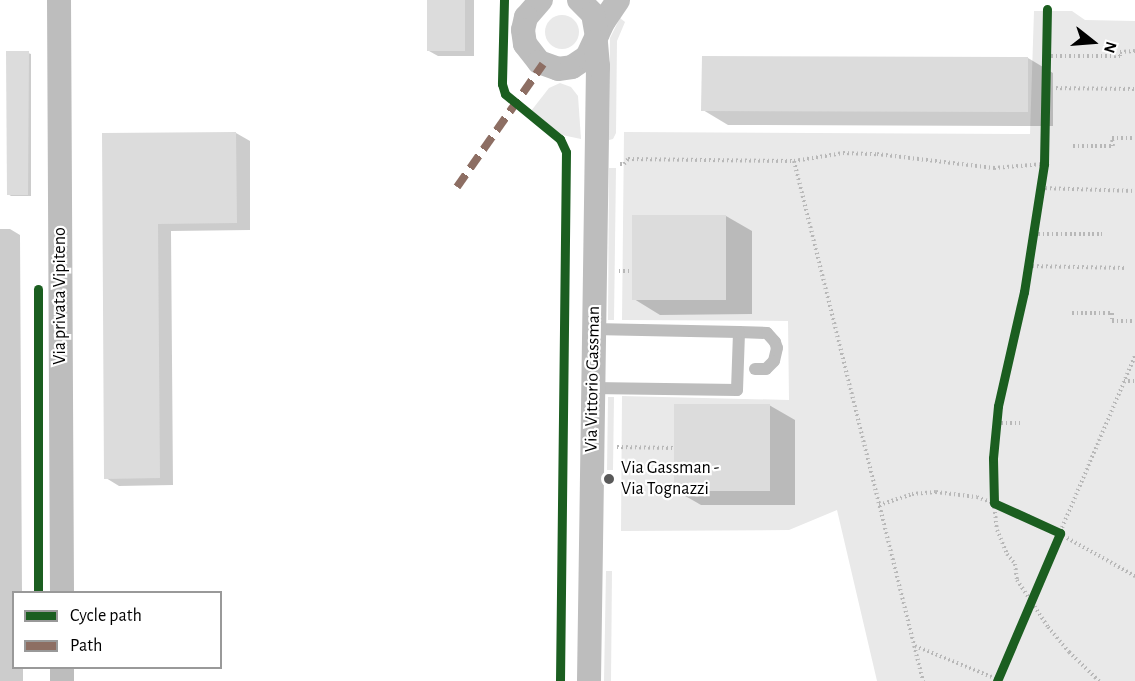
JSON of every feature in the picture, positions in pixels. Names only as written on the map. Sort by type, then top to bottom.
[{"type":"street","name":"Via privata Vipiteno","points":[[59,0],[62,591]]},
{"type":"street","points":[[541,0],[526,17],[523,30],[525,44],[539,62],[554,68],[567,68],[587,57],[618,0]]},
{"type":"street","name":"Via Vittorio Gassman","points":[[579,0],[593,14],[598,66],[595,113],[589,681]]},
{"type":"street","name":"Via Vittorio Gassman","points":[[567,68],[586,88],[595,113]]},
{"type":"lane","points":[[593,329],[767,333],[777,348],[774,361],[766,369],[754,369]]},
{"type":"lane","points":[[592,388],[737,390],[739,332]]},
{"type":"path","points":[[1047,9],[1044,164],[1034,234],[997,423],[993,458],[994,502],[997,530],[1007,554],[1016,564],[1017,580],[1030,602],[1069,652],[1099,681]]},
{"type":"path","points":[[1047,56],[1120,56],[1120,52],[1135,51]]},
{"type":"path","points":[[1047,88],[1135,89]]},
{"type":"path","points":[[1072,146],[1113,146],[1112,138],[1135,138]]},
{"type":"path","points":[[620,164],[624,164],[628,159],[794,161],[818,156],[865,153],[994,168],[1044,164]]},
{"type":"path","points":[[794,161],[923,681]]},
{"type":"path","points":[[1041,188],[1135,191]]},
{"type":"path","points":[[1034,234],[1102,234]]},
{"type":"path","points":[[1028,266],[1127,268]]},
{"type":"path","points":[[619,271],[632,271]]},
{"type":"path","points":[[1072,313],[1112,313],[1112,321],[1135,321]]},
{"type":"path","points":[[914,646],[998,680],[1092,451],[1135,356]]},
{"type":"path","points":[[1124,381],[1135,381]]},
{"type":"path","points":[[997,423],[1020,423]]},
{"type":"path","points":[[617,447],[674,448]]},
{"type":"path","points":[[879,505],[912,494],[936,492],[994,502],[1060,533],[1135,576]]},
{"type":"shaded area","points":[[1034,11],[1072,11],[1085,20],[1135,21],[1135,681],[877,681],[837,510],[789,530],[621,531],[622,396],[789,400],[788,321],[622,320],[624,132],[1030,134]]},
{"type":"shaded area","points":[[562,15],[574,20],[579,32],[574,44],[562,49],[550,44],[545,32],[550,20]]},
{"type":"shaded area","points":[[620,18],[625,22],[617,41],[616,133],[613,139],[609,140],[610,38]]},
{"type":"shaded area","points":[[560,83],[571,87],[578,96],[581,139],[562,135],[531,111],[549,88]]},
{"type":"shaded area","points":[[609,168],[616,168],[614,320],[608,320]]},
{"type":"shaded area","points":[[608,397],[614,397],[613,470],[607,470]]},
{"type":"shaded area","points":[[606,571],[612,571],[611,681],[604,681]]},
{"type":"building","points":[[427,0],[465,0],[465,51],[427,51]]},
{"type":"building","points":[[6,51],[29,51],[28,195],[7,195]]},
{"type":"building","points":[[702,56],[1028,57],[1028,112],[701,111]]},
{"type":"building","points":[[236,132],[237,223],[158,224],[160,478],[104,479],[102,133]]},
{"type":"building","points":[[632,215],[726,215],[726,300],[632,300]]},
{"type":"building","points":[[674,404],[770,404],[770,491],[674,491]]},
{"type":"marked path","points":[[457,187],[543,64]]},
{"type":"cycle path","points":[[504,0],[502,84],[505,94],[560,139],[566,152],[560,681]]},
{"type":"cycle path","points":[[997,681],[1060,533],[994,503],[993,458],[998,406],[1024,292],[1044,164],[1047,9]]},
{"type":"cycle path","points":[[38,289],[38,591]]},
{"type":"place","name":"Via Gassman - Via Tognazzi","points":[[609,479]]}]
